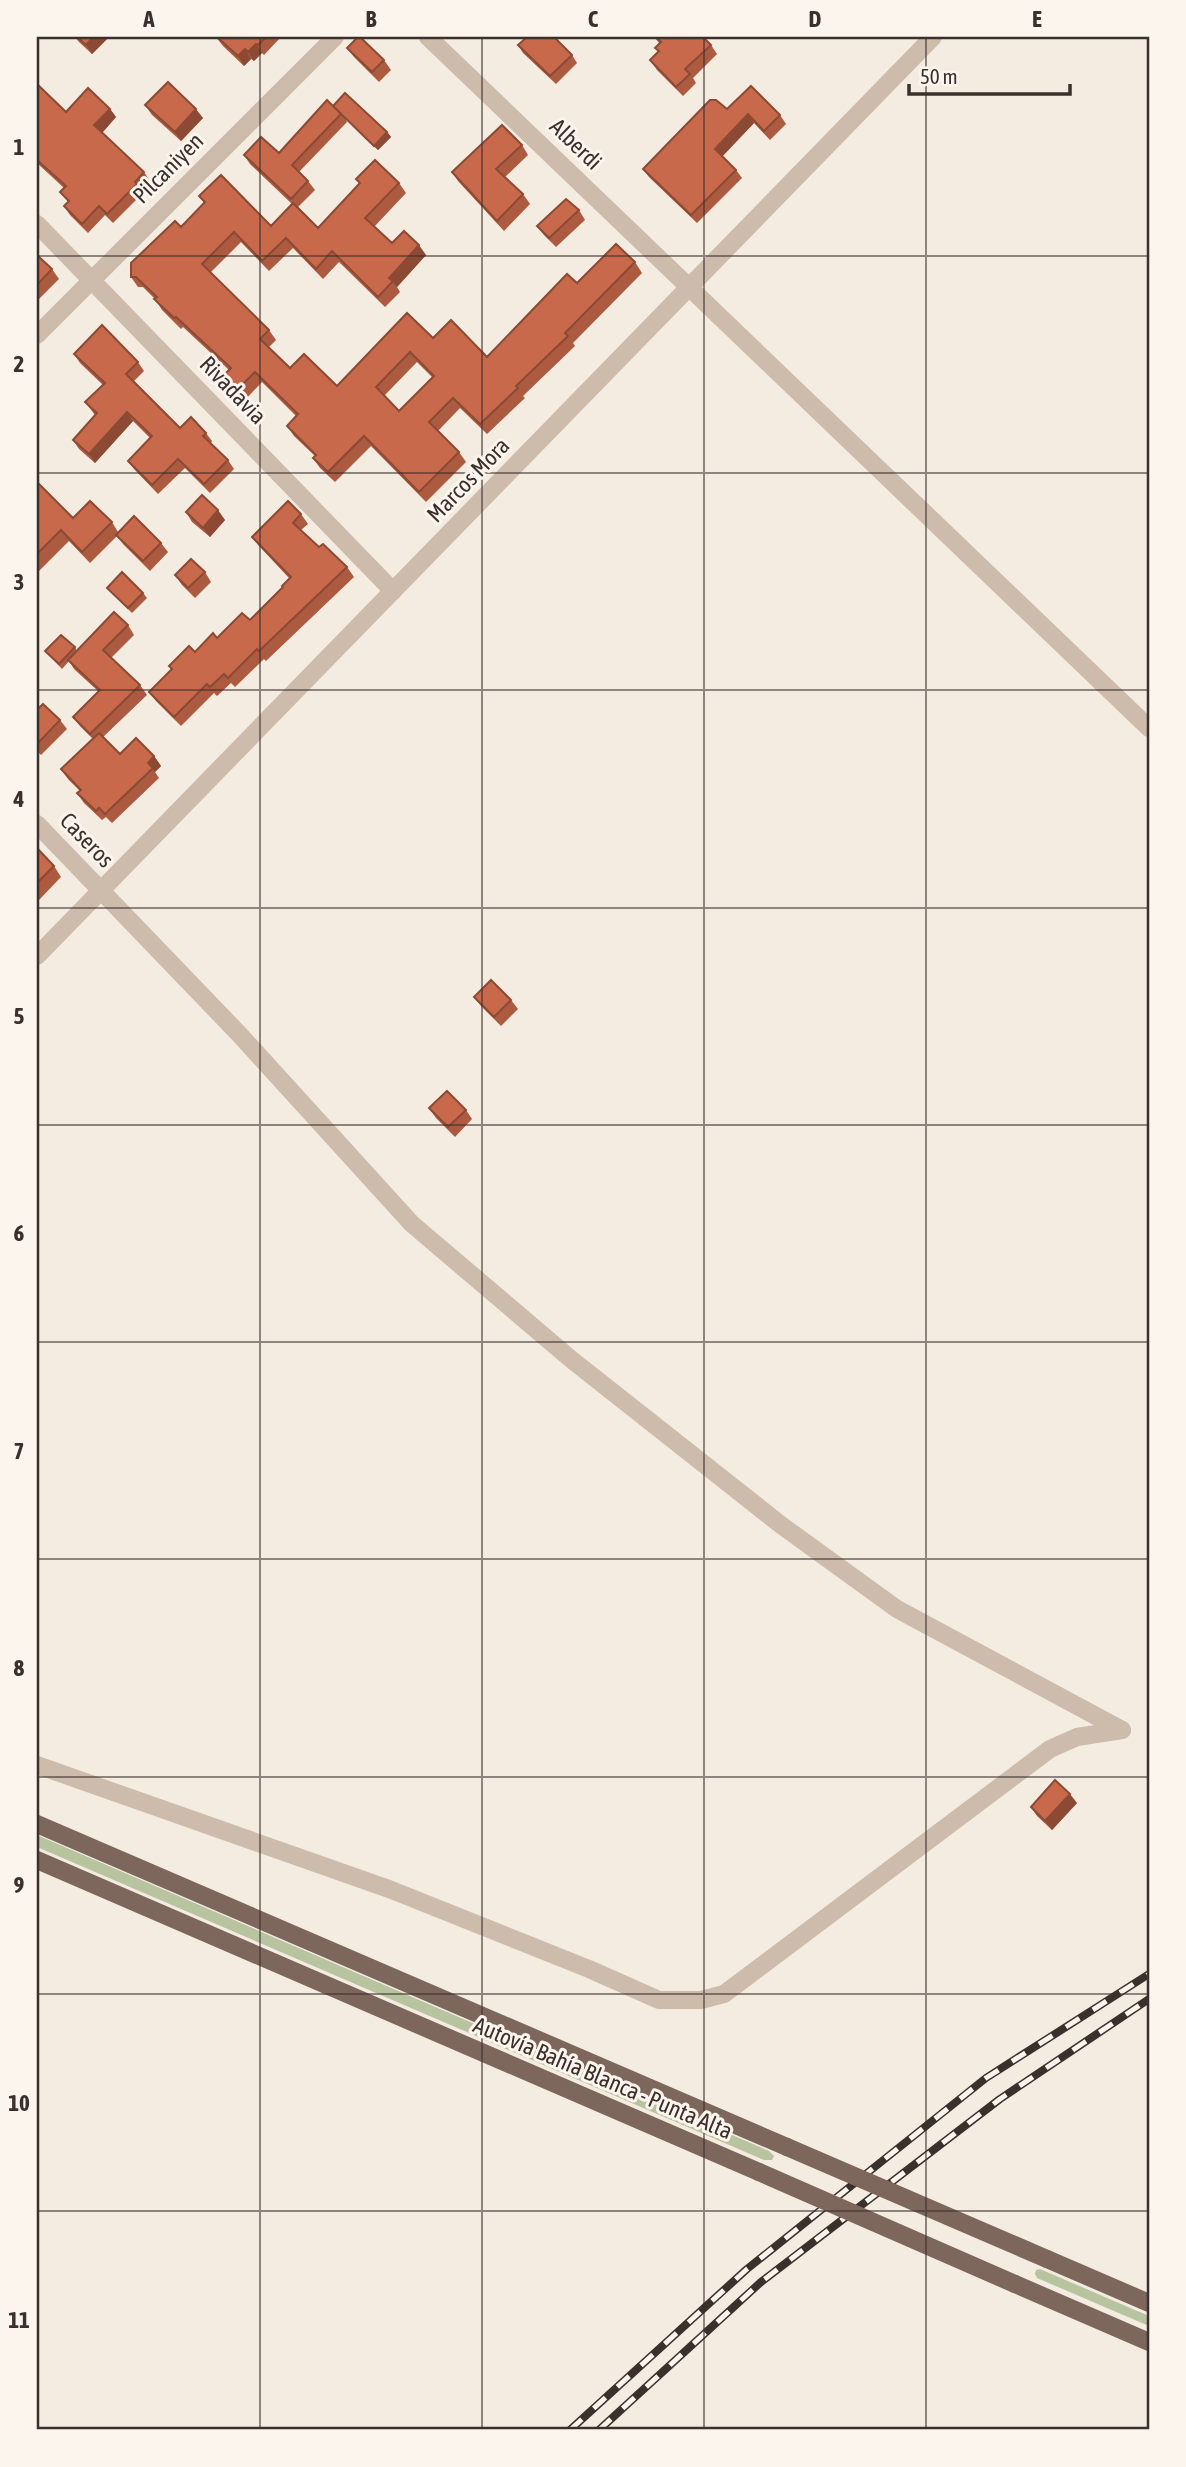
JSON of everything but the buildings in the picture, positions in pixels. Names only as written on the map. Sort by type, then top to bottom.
[{"type":"main road","name":"Autovía Bahía Blanca - Punta Alta","points":[[37,1824],[1149,2303]]},
{"type":"main road","name":"Autovía Bahía Blanca - Punta Alta","points":[[37,1860],[1149,2342]]},
{"type":"street","name":"Pilcaniyen","points":[[37,335],[91,278],[335,37]]},
{"type":"street","name":"Alberdi","points":[[428,37],[1149,728]]},
{"type":"street","name":"Marcos Mora","points":[[37,957],[933,37]]},
{"type":"street","name":"Rivadavia","points":[[37,224],[393,591]]},
{"type":"street","name":"Caseros","points":[[37,824],[239,1034],[412,1224],[572,1360],[781,1525],[897,1609],[1122,1730],[1077,1737],[1050,1749],[724,1994],[701,2000],[659,2000],[389,1889],[37,1765]]},
{"type":"green space","points":[[37,1835],[769,2151],[774,2156],[772,2160],[764,2160],[37,1847]]},
{"type":"green space","points":[[1040,2269],[1149,2316],[1149,2326],[1037,2278],[1036,2270]]},
{"type":"railway","points":[[570,2430],[747,2269],[986,2078],[1149,1974]]},
{"type":"railway","points":[[599,2430],[761,2282],[1000,2099],[1149,1999]]}]
